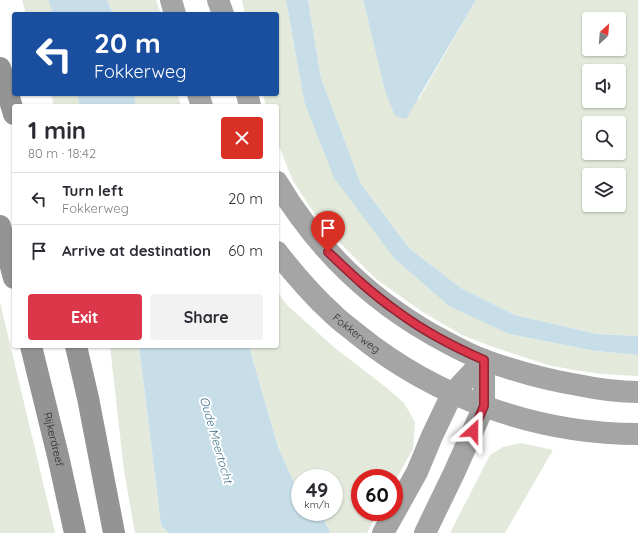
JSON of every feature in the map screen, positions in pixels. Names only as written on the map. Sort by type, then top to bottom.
[{"type":"highway","points":[[0,68],[12,107]]},
{"type":"highway","points":[[0,226],[12,271]]},
{"type":"highway","name":"Rijkerdreef","points":[[31,348],[75,533]]},
{"type":"highway","points":[[76,348],[88,398],[114,533]]},
{"type":"main road","points":[[171,0],[174,12]]},
{"type":"main road","points":[[218,0],[222,12]]},
{"type":"main road","points":[[279,185],[292,207],[312,233],[328,252],[352,275],[397,312],[448,344],[484,360],[538,377],[598,389],[638,392]]},
{"type":"main road","name":"Fokkerweg","points":[[279,254],[304,285],[334,316],[374,348],[399,365],[452,394],[518,418],[553,426],[587,432],[638,434]]},
{"type":"main road","points":[[383,533],[417,472],[452,394],[484,360]]},
{"type":"main road","points":[[425,533],[484,406],[484,360]]},
{"type":"green space","points":[[22,0],[48,0],[52,12],[25,12]]},
{"type":"green space","points":[[107,0],[156,0],[160,12],[112,12]]},
{"type":"green space","points":[[242,0],[286,0],[304,101],[394,258],[509,334],[595,351],[638,355],[638,376],[602,374],[548,365],[493,347],[462,335],[421,311],[376,279],[322,225],[293,181],[279,146],[279,104],[266,104],[264,96],[279,96],[279,12],[245,12]]},
{"type":"green space","points":[[308,0],[363,0],[385,91],[419,99],[476,0],[638,0],[638,336],[597,334],[515,315],[461,288],[409,248],[361,184],[321,78]]},
{"type":"green space","points":[[52,96],[78,96],[80,104],[54,104]]},
{"type":"green space","points":[[134,96],[178,96],[180,104],[136,104]]},
{"type":"green space","points":[[279,294],[287,305],[335,348],[404,403],[415,422],[413,449],[402,469],[351,469],[351,521],[373,521],[367,533],[329,533],[330,531],[325,521],[343,521],[343,469],[291,469],[291,476],[278,447],[250,348],[279,348]]},
{"type":"green space","points":[[0,302],[55,533],[0,533]]},
{"type":"green space","points":[[110,348],[139,348],[161,525],[168,533],[135,533],[124,471]]},
{"type":"green space","points":[[521,443],[553,450],[505,533],[450,533],[490,455],[503,447]]},
{"type":"water","points":[[48,0],[107,0],[112,12],[52,12]]},
{"type":"water","points":[[286,0],[308,0],[321,78],[361,184],[409,248],[461,288],[515,315],[597,334],[638,336],[638,355],[595,351],[509,334],[449,306],[394,258],[334,178],[304,101]]},
{"type":"water","points":[[363,0],[476,0],[406,119],[395,116],[385,91]]},
{"type":"water","points":[[78,96],[134,96],[136,104],[80,104]]},
{"type":"water","name":"Oude Meertocht","points":[[139,348],[250,348],[278,447],[291,476],[291,521],[325,521],[330,531],[329,533],[168,533],[161,525]]},
{"type":"route","points":[[328,252],[352,275],[397,312],[448,344],[484,360],[484,406],[473,431]]}]
